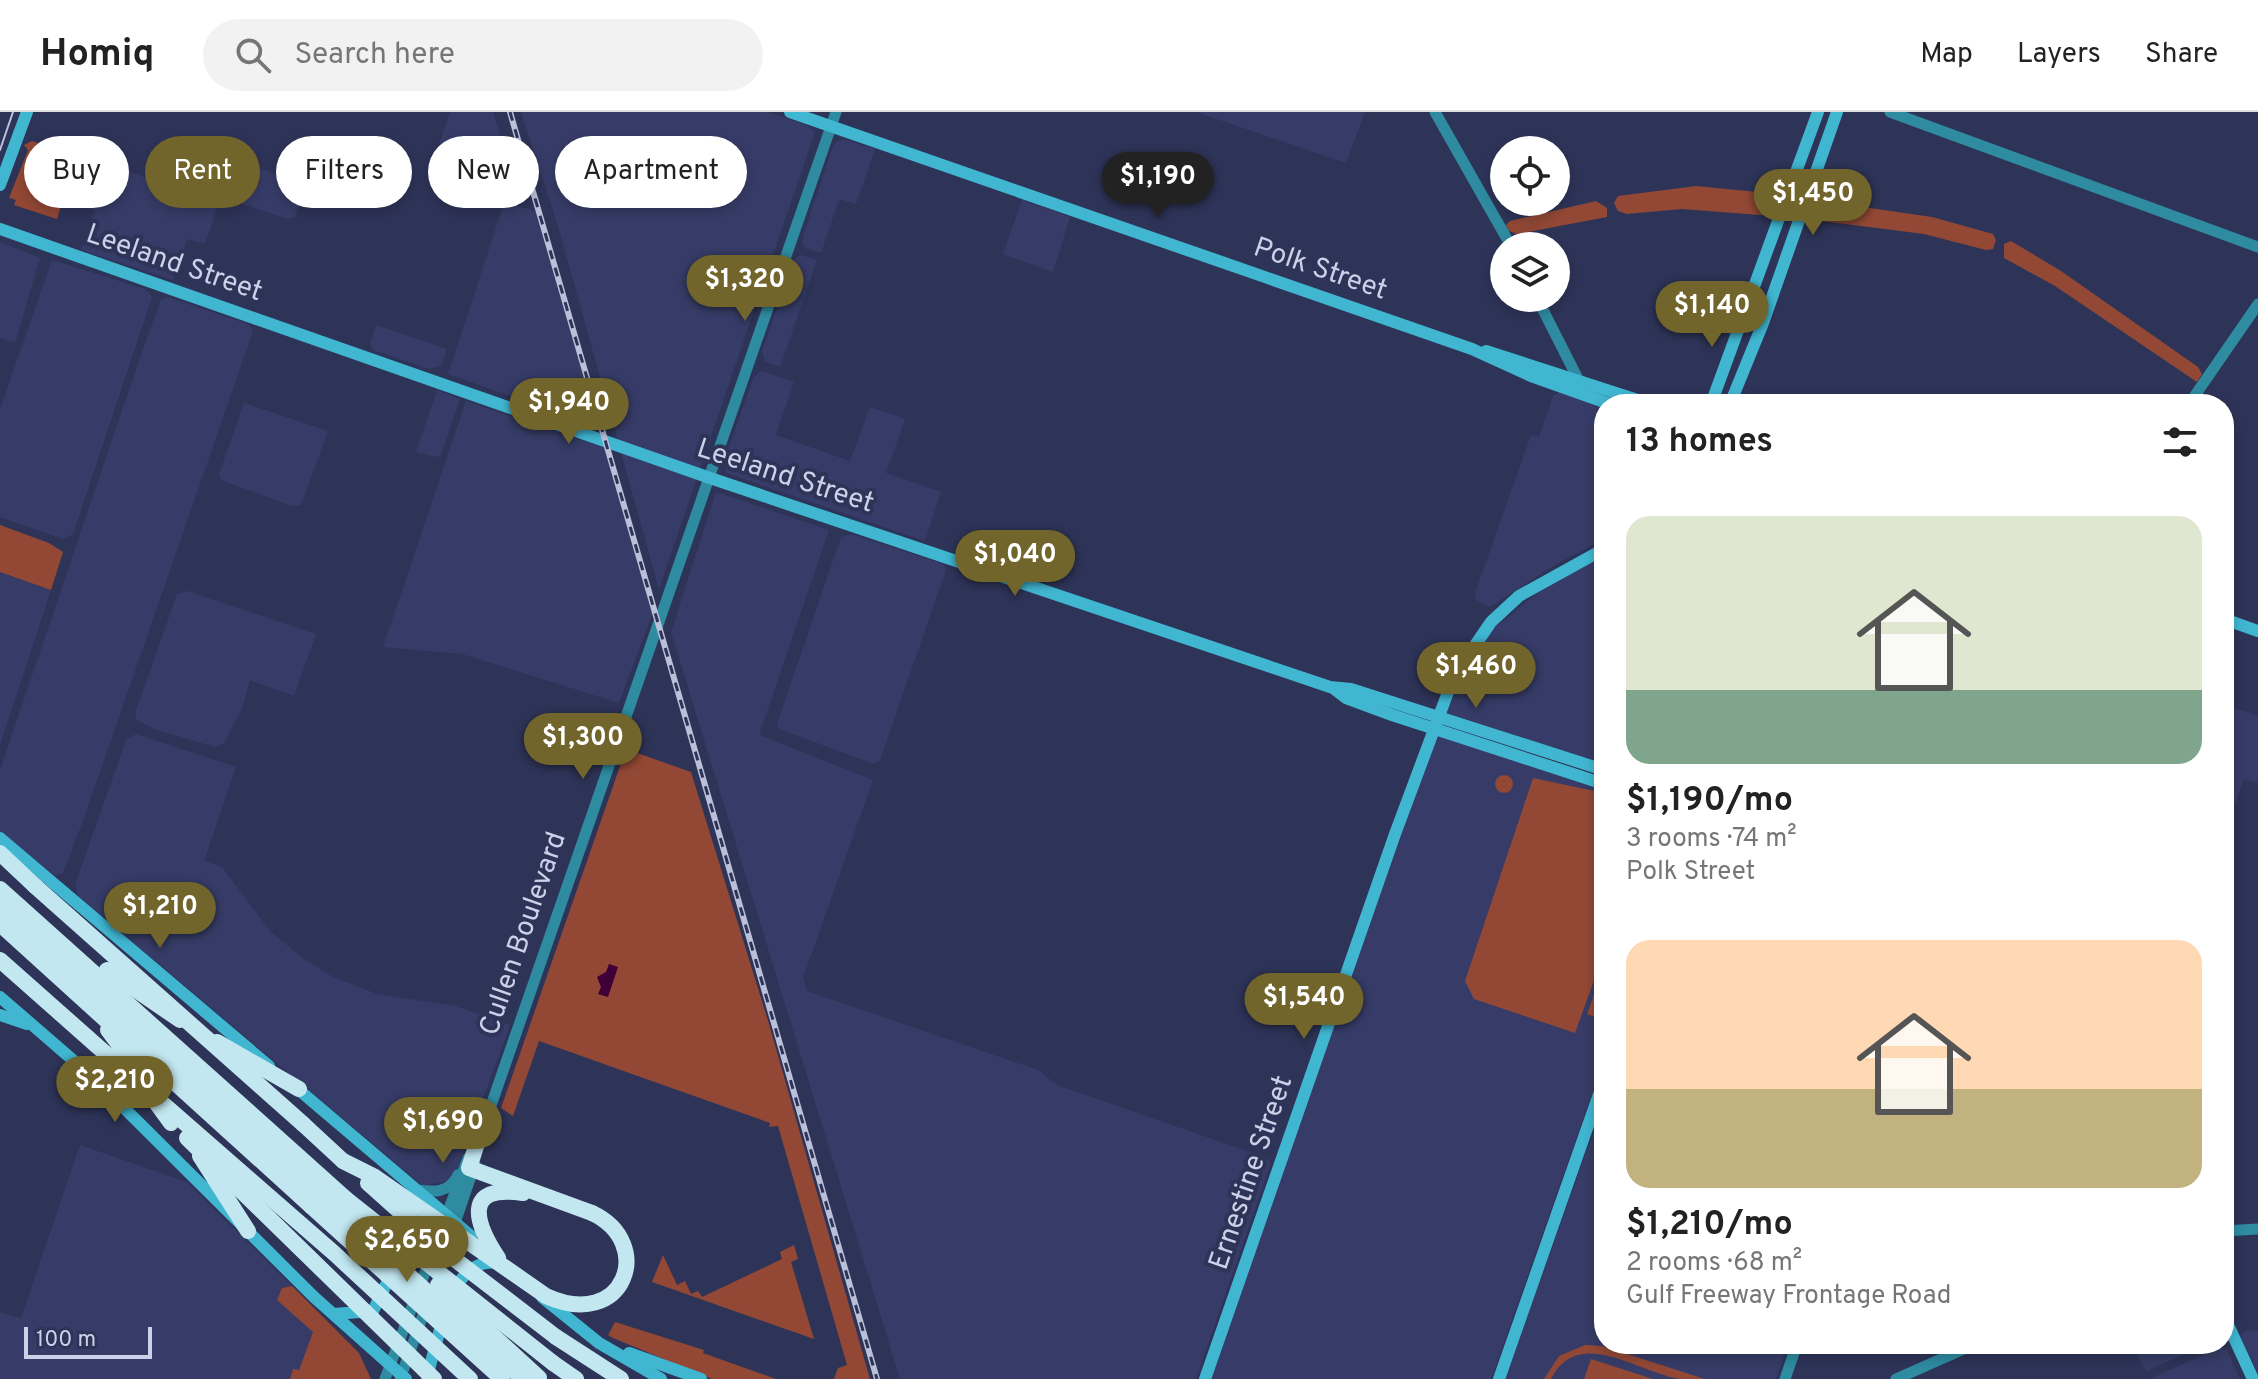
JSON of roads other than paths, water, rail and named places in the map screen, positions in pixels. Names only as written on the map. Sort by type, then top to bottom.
[{"type":"highway","points":[[0,856],[444,1251],[600,1379]]},
{"type":"highway","points":[[0,889],[51,931],[540,1379]]},
{"type":"highway","points":[[0,907],[502,1379]]},
{"type":"highway","points":[[0,924],[523,1379]]},
{"type":"highway","points":[[51,931],[161,1009],[299,1089]]},
{"type":"highway","points":[[0,960],[335,1254],[470,1379]]},
{"type":"highway","points":[[83,997],[153,1090],[248,1231]]},
{"type":"highway","points":[[146,1089],[171,1123],[434,1379]]},
{"type":"highway","points":[[343,1161],[453,1230],[546,1296],[578,1307],[602,1301],[616,1290],[624,1278],[627,1262],[622,1242],[612,1226],[592,1213],[469,1168],[476,1139]]},
{"type":"highway","points":[[502,1261],[478,1224],[481,1205],[490,1195],[502,1190],[537,1194]]},
{"type":"highway","points":[[346,1199],[576,1379]]},
{"type":"highway","points":[[553,1341],[621,1379]]},
{"type":"main road","points":[[0,185],[27,112]]},
{"type":"main road","name":"Polk Street","points":[[790,112],[1552,377],[1594,397]]},
{"type":"main road","points":[[1715,394],[1818,112]]},
{"type":"main road","points":[[1734,394],[1763,323],[1837,112]]},
{"type":"main road","name":"Leeland Street","points":[[0,229],[710,478],[1330,687],[1346,698],[1435,722],[1561,765],[1594,780]]},
{"type":"main road","name":"Polk Street","points":[[1552,377],[1578,379],[1621,394]]},
{"type":"main road","name":"Ernestine Street","points":[[1205,1379],[1435,722],[1465,658],[1491,622],[1543,580],[1594,554]]},
{"type":"main road","points":[[2234,623],[2258,631]]},
{"type":"main road","name":"Leeland Street","points":[[1561,765],[1594,769]]},
{"type":"main road","points":[[0,838],[299,1089],[413,1190],[502,1261],[564,1317],[599,1343],[661,1379]]},
{"type":"main road","points":[[0,997],[96,1080],[402,1378]]},
{"type":"main road","points":[[0,1015],[35,1027]]},
{"type":"main road","points":[[1499,1379],[1594,1108]]},
{"type":"main road","points":[[334,1314],[373,1311],[412,1232],[413,1190]]},
{"type":"main road","points":[[427,1379],[449,1296],[463,1274],[477,1264],[502,1261]]},
{"type":"main road","points":[[2234,1338],[2253,1379]]},
{"type":"main road","points":[[599,1343],[701,1379]]},
{"type":"street","name":"Cullen Boulevard","points":[[402,1378],[476,1139],[836,112]]},
{"type":"street","points":[[1435,112],[1503,232]]},
{"type":"street","points":[[1890,112],[2258,247]]},
{"type":"street","points":[[2196,394],[2258,304]]},
{"type":"street","points":[[1544,312],[1578,379]]},
{"type":"street","points":[[1552,377],[1561,345]]},
{"type":"street","points":[[413,1190],[440,1191],[448,1188],[476,1139]]},
{"type":"street","name":"Cullen Boulevard","points":[[385,1379],[474,1169]]},
{"type":"street","points":[[2234,1230],[2258,1229]]},
{"type":"street","points":[[1785,1379],[1794,1354]]},
{"type":"street","points":[[1896,1379],[1952,1354]]},
{"type":"tram line","points":[[0,150],[13,112]]},
{"type":"railway","points":[[510,112],[877,1379]]}]
